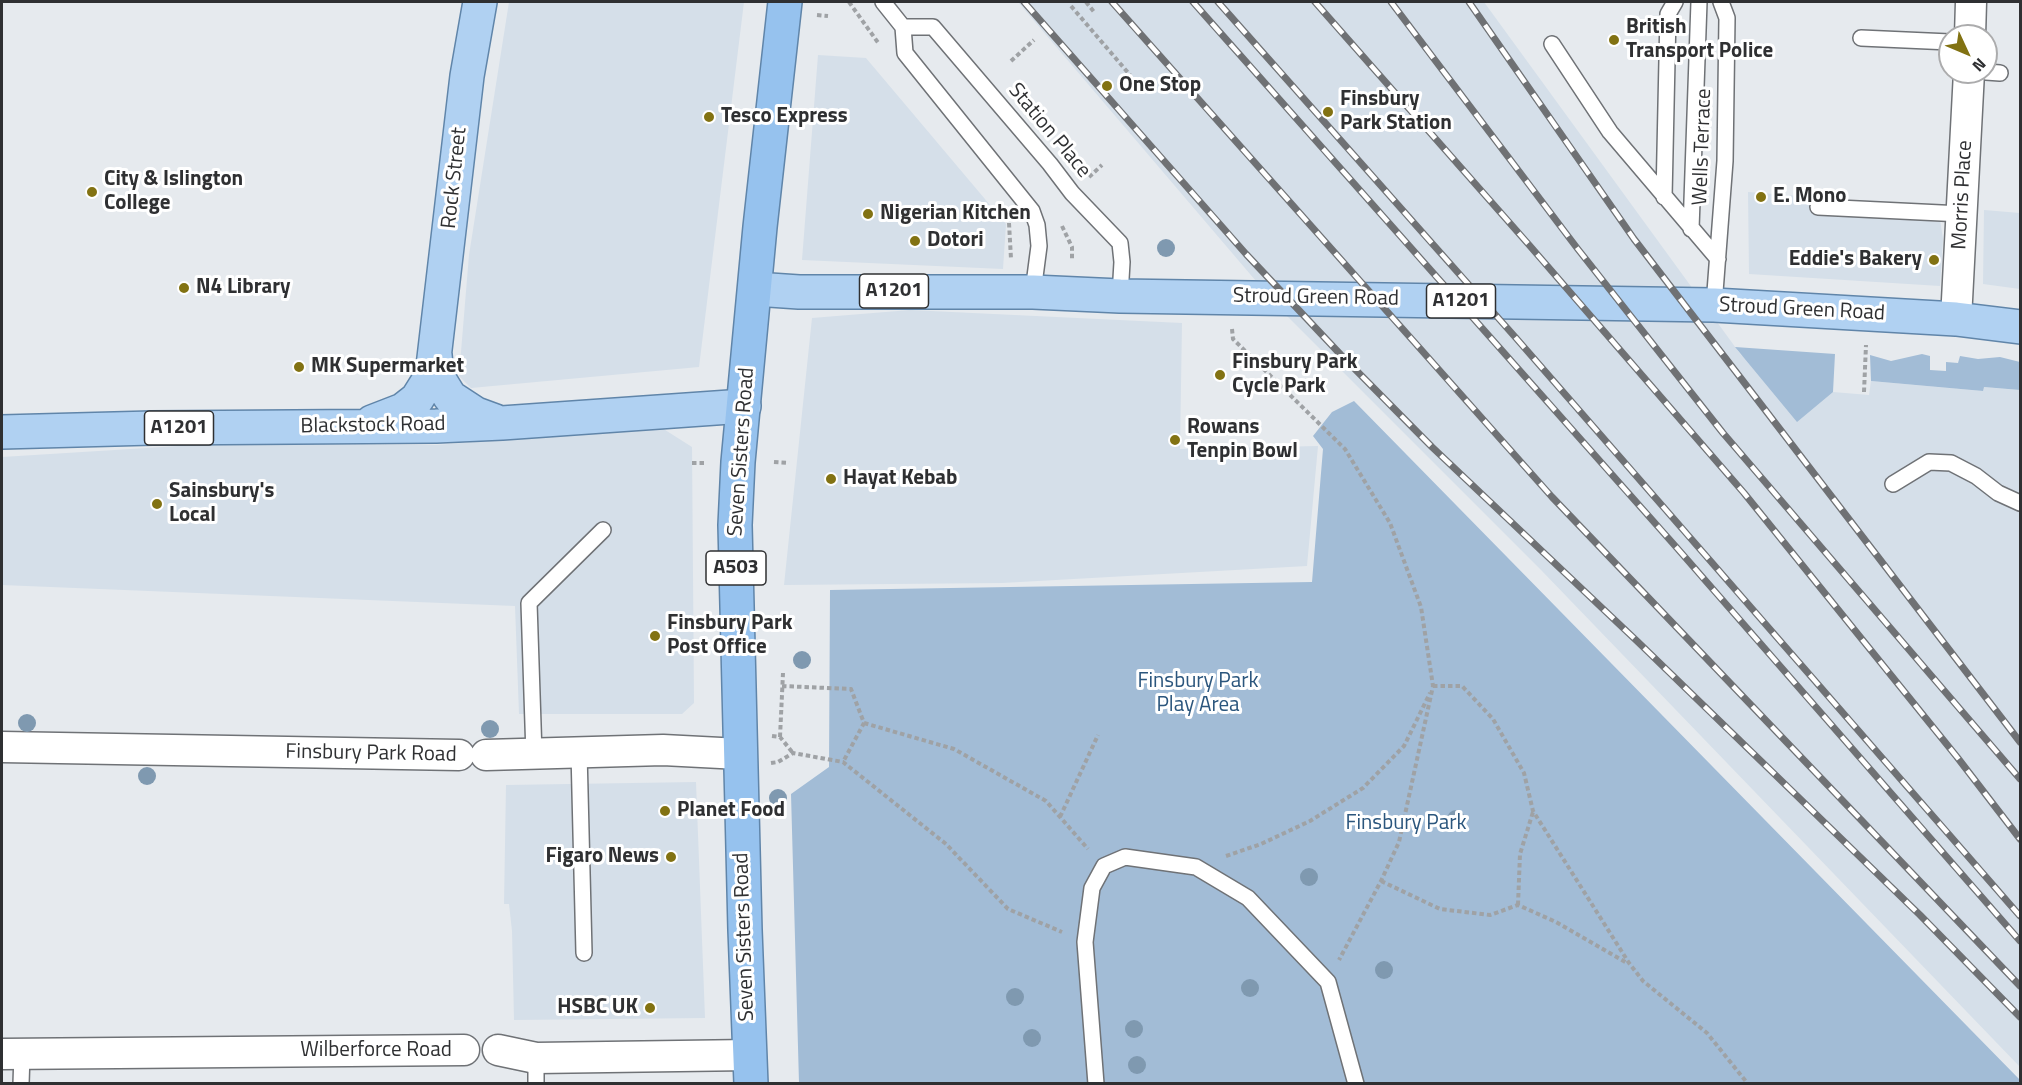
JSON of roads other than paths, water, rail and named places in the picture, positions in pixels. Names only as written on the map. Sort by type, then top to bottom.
[{"type":"highway","name":"Seven Sisters Road","points":[[750,1069],[735,525],[755,290],[799,8]]},
{"type":"main road","name":"Rock Street","points":[[356,428],[403,410],[417,399],[432,375],[467,76],[480,2]]},
{"type":"main road","name":"Stroud Green Road","points":[[755,290],[1033,292],[1120,296],[1714,305],[1956,319],[2020,327]]},
{"type":"main road","name":"Rock Street","points":[[435,355],[437,376],[450,397],[476,414],[502,423]]},
{"type":"main road","name":"Blackstock Road","points":[[2,432],[163,428],[356,428],[502,423],[744,406]]},
{"type":"street","points":[[1970,24],[1971,2]]},
{"type":"street","name":"Morris Place","points":[[1956,319],[1968,84]]},
{"type":"street","name":"Finsbury Park Road","points":[[2,747],[472,755],[663,750],[740,754]]},
{"type":"street","name":"Wilberforce Road","points":[[12,1054],[464,1050]]},
{"type":"street","name":"Wilberforce Road","points":[[498,1050],[536,1071],[750,1069]]},
{"type":"lane","points":[[883,2],[903,27],[905,53],[1032,211],[1037,225],[1039,246],[1033,292]]},
{"type":"lane","name":"Wells Terrace","points":[[1664,197],[1668,14],[1675,2]]},
{"type":"lane","name":"Wells Terrace","points":[[1692,229],[1699,2]]},
{"type":"lane","name":"Wells Terrace","points":[[1714,305],[1725,161],[1727,18],[1721,2]]},
{"type":"lane","name":"Station Place","points":[[903,27],[933,27],[1072,193],[1120,243],[1122,262],[1120,296]]},
{"type":"lane","points":[[1861,38],[1938,41]]},
{"type":"lane","name":"Wells Terrace","points":[[1552,44],[1610,132],[1718,259]]},
{"type":"lane","points":[[1818,207],[1962,214]]},
{"type":"lane","points":[[1893,484],[1929,462],[1951,463],[1976,476],[1998,493],[2020,503]]},
{"type":"lane","points":[[534,755],[529,603],[603,530]]},
{"type":"lane","points":[[579,752],[584,953]]},
{"type":"lane","points":[[1096,1083],[1085,942],[1092,888],[1104,866],[1125,857],[1196,867],[1248,898],[1328,982],[1356,1083]]},
{"type":"lane","name":"Wilberforce Road","points":[[464,1050],[498,1050]]},
{"type":"lane","points":[[12,1054],[21,1083]]},
{"type":"railway","points":[[1024,2],[1246,254],[1341,355],[1432,447],[1638,642],[1920,915],[2020,1017]]},
{"type":"railway","points":[[1112,2],[1552,497],[2020,986]]},
{"type":"railway","points":[[1193,2],[1677,548],[2020,941]]},
{"type":"railway","points":[[1218,2],[1516,338],[2020,916]]},
{"type":"railway","points":[[1315,2],[1744,493],[1957,757],[2020,839]]},
{"type":"railway","points":[[1391,2],[1577,248],[1723,433],[2020,779]]},
{"type":"railway","points":[[1469,2],[1634,239],[2020,742]]},
{"type":"place","name":"British Transport Police","points":[[1614,40]]},
{"type":"place","name":"One Stop","points":[[1107,86]]},
{"type":"place","name":"Finsbury Park Station","points":[[1328,112]]},
{"type":"place","name":"Tesco Express","points":[[709,117]]},
{"type":"place","name":"City & Islington College","points":[[92,192]]},
{"type":"place","name":"E. Mono","points":[[1761,197]]},
{"type":"place","name":"Nigerian Kitchen","points":[[868,214]]},
{"type":"place","name":"Dotori","points":[[915,241]]},
{"type":"place","name":"Eddie's Bakery","points":[[1934,260]]},
{"type":"place","name":"N4 Library","points":[[184,288]]},
{"type":"place","name":"MK Supermarket","points":[[299,367]]},
{"type":"place","name":"Finsbury Park Cycle Park","points":[[1220,375]]},
{"type":"place","name":"Rowans Tenpin Bowl","points":[[1175,440]]},
{"type":"place","name":"Hayat Kebab","points":[[831,479]]},
{"type":"place","name":"Sainsbury's Local","points":[[157,504]]},
{"type":"place","name":"Finsbury Park Post Office","points":[[655,636]]},
{"type":"place","name":"Planet Food","points":[[665,811]]},
{"type":"place","name":"Figaro News","points":[[671,857]]},
{"type":"place","name":"HSBC UK","points":[[650,1008]]},
{"type":"park label","name":"Finsbury Park Play Area","points":[[1198,694]]},
{"type":"park label","name":"Finsbury Park","points":[[1406,824]]}]
